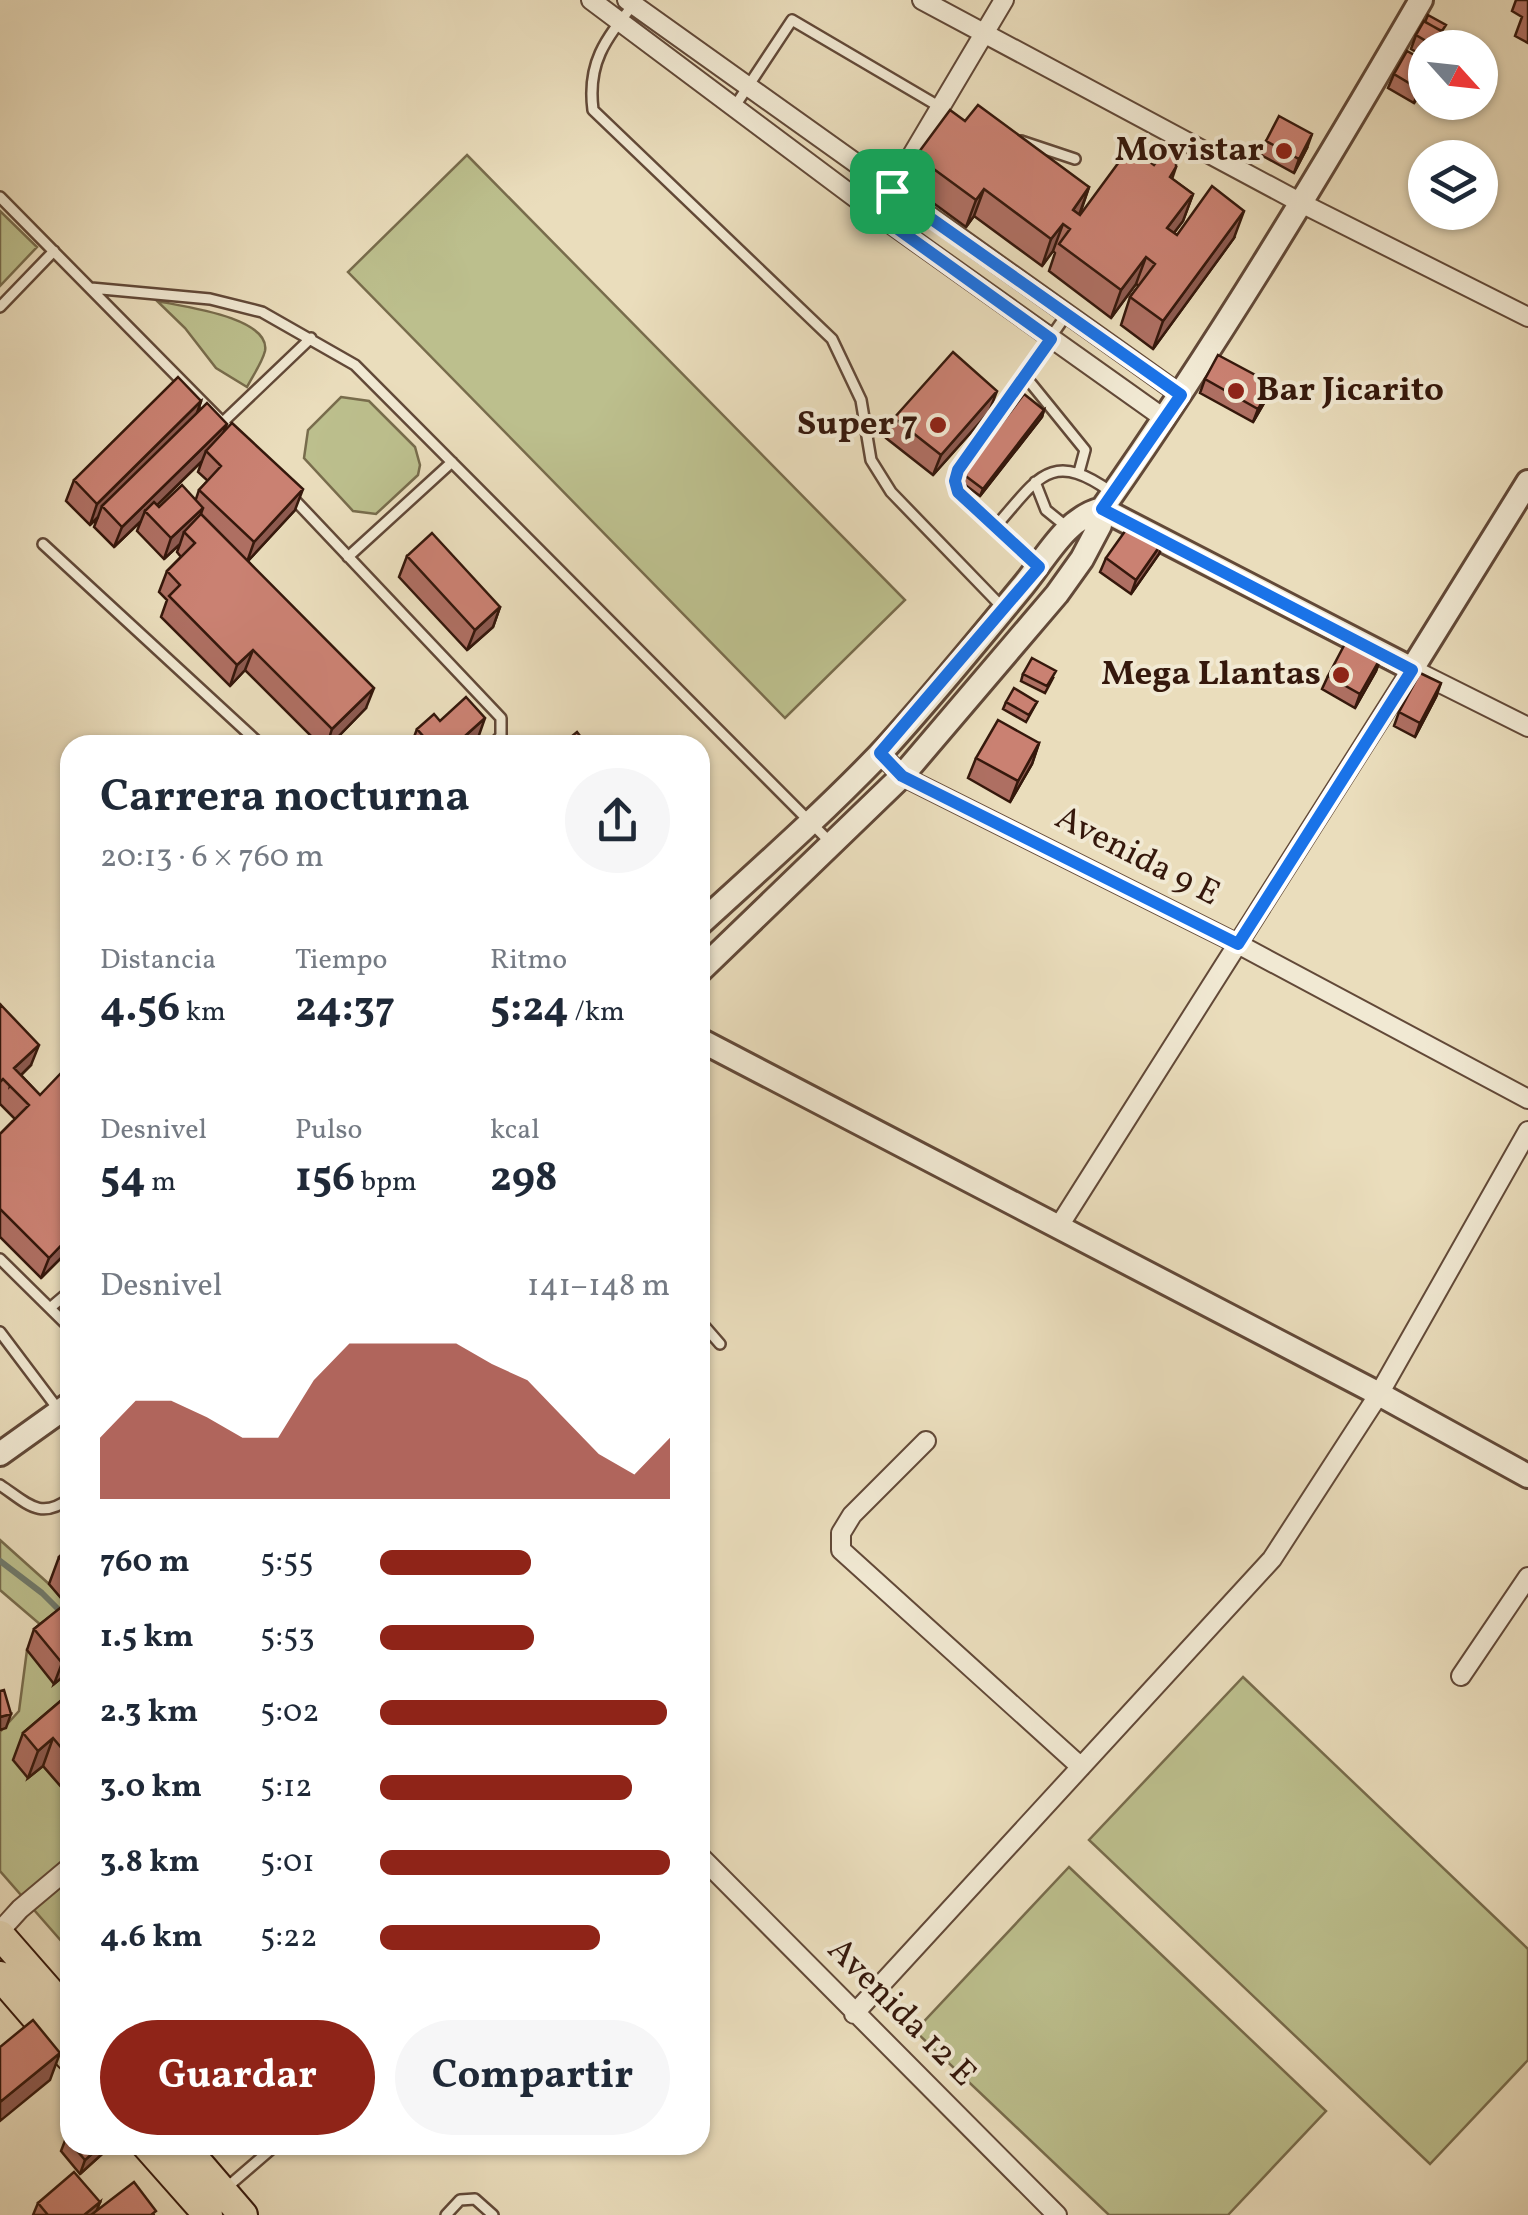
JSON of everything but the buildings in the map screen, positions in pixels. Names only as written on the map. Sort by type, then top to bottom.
[{"type":"highway","points":[[0,1933],[60,2004]]},
{"type":"highway","points":[[0,1976],[60,2045]]},
{"type":"highway","points":[[158,2155],[215,2203],[243,2215]]},
{"type":"highway","points":[[188,2155],[215,2203]]},
{"type":"street","points":[[922,0],[1303,204],[1528,317]]},
{"type":"street","points":[[877,214],[940,118],[1004,0]]},
{"type":"street","points":[[710,960],[902,776],[1057,594],[1100,526],[1107,501],[1181,395],[1303,204],[1421,0]]},
{"type":"street","points":[[596,2],[877,214],[1165,419]]},
{"type":"street","points":[[630,3],[1181,395]]},
{"type":"street","points":[[1058,1226],[1528,482]]},
{"type":"street","points":[[710,915],[812,822],[880,753],[1004,610],[1068,528],[1107,501]]},
{"type":"street","points":[[1107,501],[1412,670],[1528,728]]},
{"type":"street","name":"Avenida 9 E","points":[[880,753],[902,776],[1238,944],[1528,1100]]},
{"type":"street","points":[[710,1045],[1379,1394],[1528,1476]]},
{"type":"street","points":[[854,2014],[1272,1559],[1379,1394],[1528,1131]]},
{"type":"street","points":[[0,1436],[60,1403]]},
{"type":"street","points":[[0,1454],[60,1404]]},
{"type":"street","points":[[926,1440],[852,1515],[841,1533],[841,1550],[1080,1767]]},
{"type":"street","points":[[1462,1676],[1528,1577]]},
{"type":"street","name":"Avenida 12 E","points":[[710,1866],[1057,2215]]},
{"type":"street","points":[[0,1933],[20,1909],[60,1875]]},
{"type":"lane","points":[[630,3],[603,44],[590,83],[593,110],[832,340],[861,400],[871,460],[891,492],[1004,610]]},
{"type":"lane","points":[[733,108],[792,20],[940,118]]},
{"type":"lane","points":[[1004,137],[1076,160]]},
{"type":"lane","points":[[0,196],[248,449]]},
{"type":"lane","points":[[0,307],[54,251]]},
{"type":"lane","points":[[91,288],[210,299],[262,312],[355,365],[832,844]]},
{"type":"lane","points":[[1039,567],[958,492],[955,481],[958,470],[1067,314]]},
{"type":"lane","points":[[223,422],[312,338]]},
{"type":"lane","points":[[1024,376],[1084,450],[1079,472]]},
{"type":"lane","points":[[348,558],[452,462]]},
{"type":"lane","points":[[996,526],[1035,482],[1053,471],[1079,472],[1107,501]]},
{"type":"lane","points":[[1035,482],[1046,510],[1068,528]]},
{"type":"lane","points":[[286,490],[501,718],[501,735]]},
{"type":"lane","points":[[44,544],[250,735]]},
{"type":"lane","points":[[0,1258],[60,1318]]},
{"type":"lane","points":[[50,1308],[60,1300]]},
{"type":"lane","points":[[0,1332],[60,1398]]},
{"type":"lane","points":[[710,1332],[720,1344]]},
{"type":"lane","points":[[0,1486],[42,1511],[60,1506]]},
{"type":"lane","points":[[215,2203],[265,2155]]},
{"type":"lane","points":[[446,2215],[460,2200],[475,2199],[493,2215]]},
{"type":"green space","points":[[467,155],[905,600],[785,718],[348,272]]},
{"type":"green space","points":[[0,211],[37,247],[0,286]]},
{"type":"green space","points":[[157,301],[222,315],[254,330],[263,339],[265,351],[247,387],[216,368],[185,328]]},
{"type":"green space","points":[[341,397],[369,401],[415,447],[420,465],[418,475],[376,514],[353,511],[304,458],[308,430]]},
{"type":"green space","points":[[0,1540],[60,1597],[60,1619],[49,1632],[0,1590]]},
{"type":"green space","points":[[27,1650],[60,1666],[60,1743],[43,1766],[60,1786],[60,1940],[0,1871],[0,1732],[19,1711]]},
{"type":"green space","points":[[1243,1677],[1528,1949],[1528,2060],[1430,2164],[1089,1840]]},
{"type":"green space","points":[[1069,1867],[1326,2111],[1228,2215],[1109,2215],[915,2031]]},
{"type":"waterway","points":[[0,1561],[60,1611]]},
{"type":"place","name":"Movistar","points":[[1284,151]]},
{"type":"place","name":"Bar Jicarito","points":[[1236,391]]},
{"type":"place","name":"Super 7","points":[[938,425]]},
{"type":"place","name":"Mega Llantas","points":[[1341,675]]},
{"type":"route","points":[[892,191],[1181,395],[1102,509],[1412,670],[1238,944],[902,776],[880,753],[1039,567],[958,492],[955,481],[958,470],[1051,339],[877,214],[892,191]]}]
